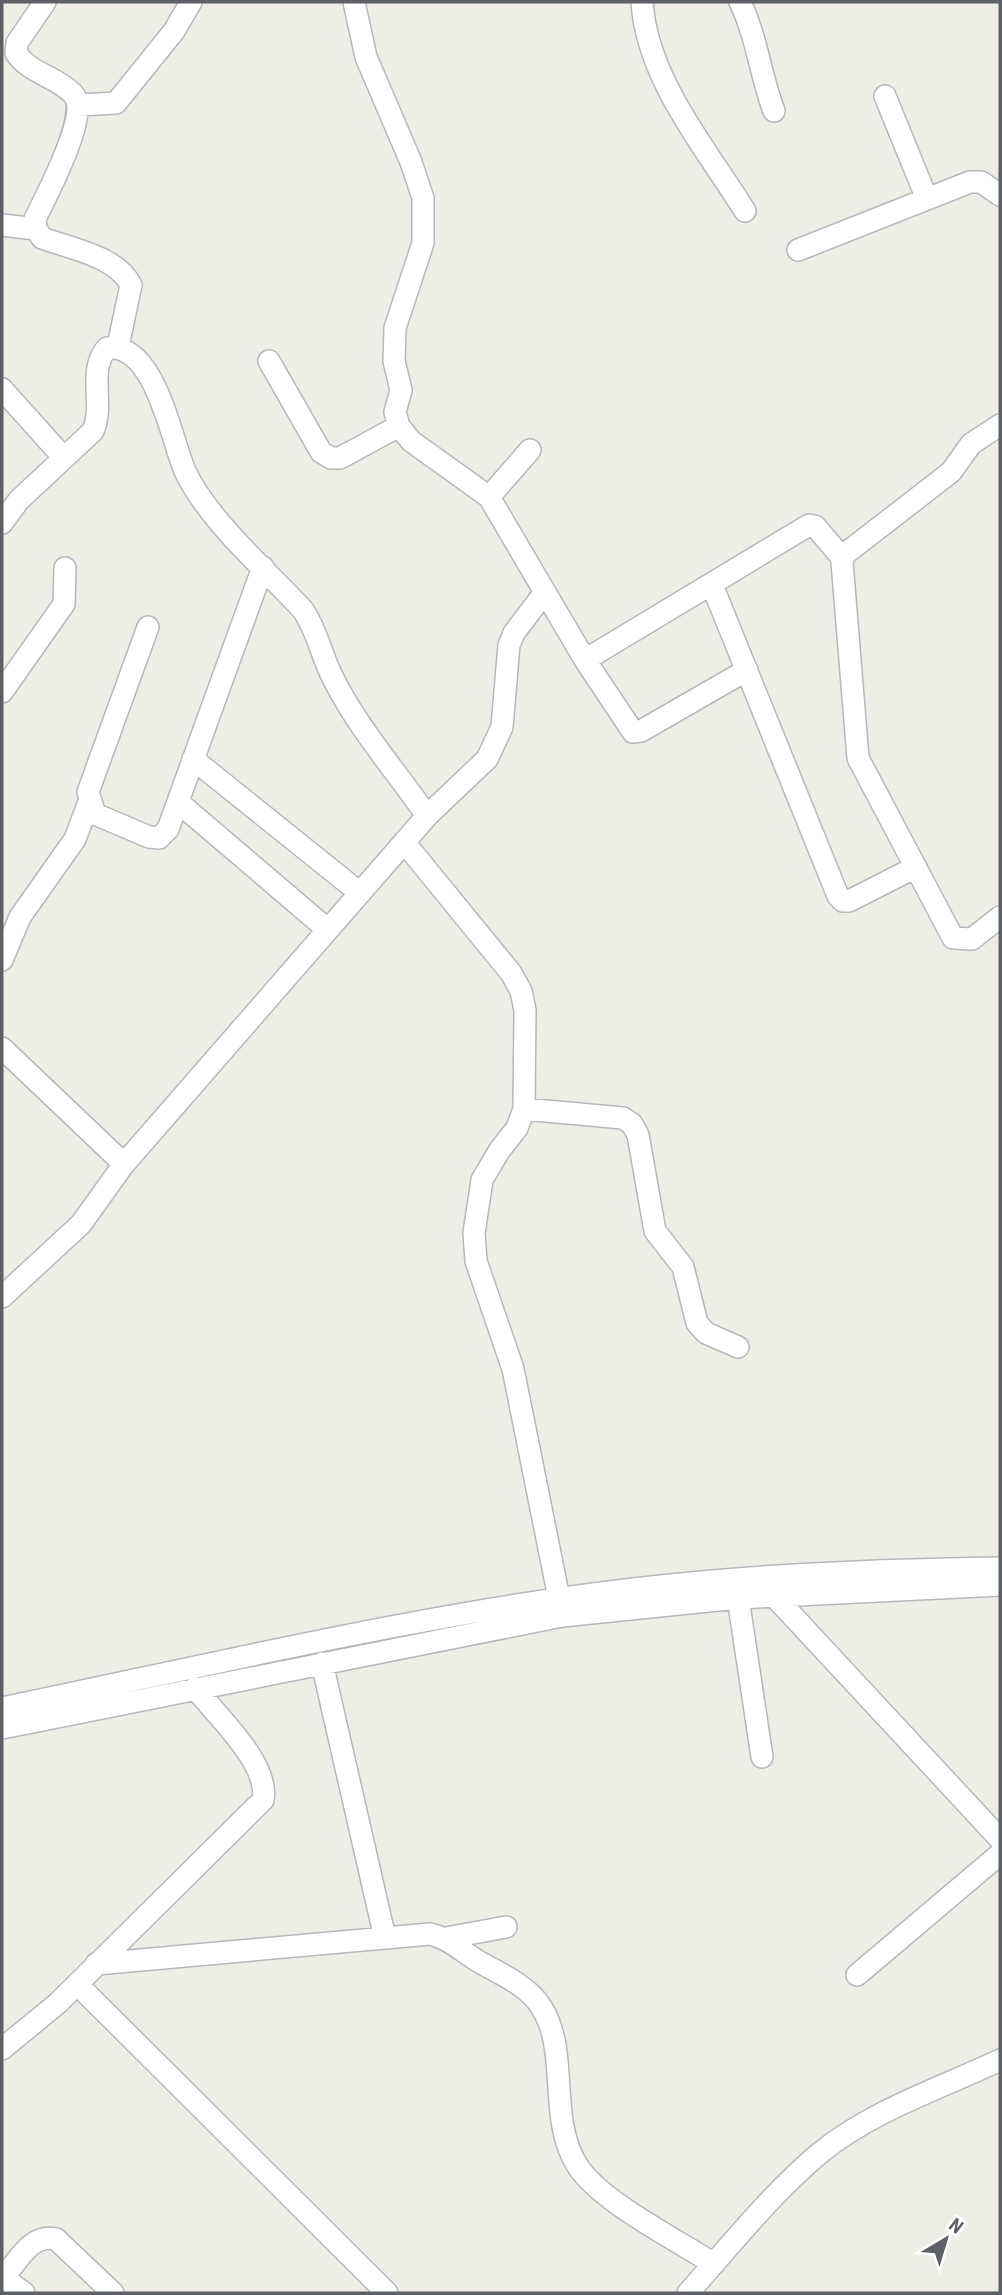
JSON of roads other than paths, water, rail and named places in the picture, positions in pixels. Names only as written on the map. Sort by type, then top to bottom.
[{"type":"street","points":[[45,2],[17,43],[16,53],[24,64],[73,94],[79,105],[77,124],[36,219],[36,229],[42,238],[113,265],[125,273],[131,285],[118,346]]},
{"type":"street","points":[[79,105],[105,106],[121,98],[174,31],[191,2]]},
{"type":"street","points":[[355,2],[366,57],[411,162],[423,198],[423,243],[395,328],[394,361],[401,390],[395,412],[399,426],[411,441],[489,497],[585,660],[634,732],[641,731],[747,670]]},
{"type":"street","points":[[642,2],[643,24],[653,57],[682,111],[745,211]]},
{"type":"street","points":[[740,2],[754,29],[761,78],[774,111]]},
{"type":"street","points":[[885,96],[927,199]]},
{"type":"street","points":[[798,250],[970,182],[981,182],[1000,195]]},
{"type":"street","points":[[2,225],[36,229]]},
{"type":"street","points":[[2,523],[19,500],[93,431],[98,419],[97,368],[100,356],[107,348],[118,346]]},
{"type":"street","points":[[118,346],[141,366],[155,386],[180,459],[198,494],[315,628],[332,676],[345,700],[427,816]]},
{"type":"street","points":[[269,361],[321,452],[331,458],[340,458],[399,426]]},
{"type":"street","points":[[2,389],[64,458]]},
{"type":"street","points":[[1000,425],[971,443],[951,472],[845,554],[843,559],[858,758],[953,939],[972,939],[1000,917]]},
{"type":"street","points":[[489,497],[530,450]]},
{"type":"street","points":[[585,660],[810,525],[815,526],[843,559]]},
{"type":"street","points":[[148,627],[88,792],[95,814],[149,837],[159,838],[168,829],[263,567]]},
{"type":"street","points":[[2,692],[64,604],[65,568]]},
{"type":"street","points":[[712,585],[838,896],[843,901],[849,901],[916,867]]},
{"type":"street","points":[[2,1297],[81,1224],[124,1164],[404,842],[427,816],[487,759],[502,727],[509,645],[514,633],[545,592]]},
{"type":"street","points":[[193,759],[360,894]]},
{"type":"street","points":[[2,960],[20,917],[75,839],[89,802]]},
{"type":"street","points":[[178,802],[328,930]]},
{"type":"street","points":[[404,842],[511,973],[521,991],[526,1010],[524,1109],[517,1128],[482,1180],[474,1233],[476,1261],[513,1369],[559,1598]]},
{"type":"street","points":[[2,1048],[124,1164]]},
{"type":"street","points":[[524,1109],[623,1118],[632,1124],[638,1135],[655,1231],[683,1267],[697,1323],[706,1333],[738,1346]]},
{"type":"street","points":[[2,1708],[416,1622],[559,1598],[718,1580],[893,1570],[1000,1568]]},
{"type":"street","points":[[2,1728],[562,1616],[738,1598],[1000,1585]]},
{"type":"street","points":[[775,1597],[1000,1839]]},
{"type":"street","points":[[738,1598],[762,1758]]},
{"type":"street","points":[[322,1663],[385,1938]]},
{"type":"street","points":[[2,2049],[96,1965],[263,1800],[266,1786],[261,1769],[195,1688]]},
{"type":"street","points":[[857,1975],[1000,1854]]},
{"type":"street","points":[[446,1938],[506,1927]]},
{"type":"street","points":[[96,1965],[430,1934],[446,1938],[525,1989],[548,2018],[553,2036],[561,2121],[578,2166],[595,2187],[714,2264]]},
{"type":"street","points":[[76,1984],[387,2293]]},
{"type":"street","points":[[688,2293],[764,2208],[820,2153],[846,2135],[1000,2060]]},
{"type":"street","points":[[24,2293],[3,2278],[35,2240],[46,2236],[57,2239],[113,2293]]}]
